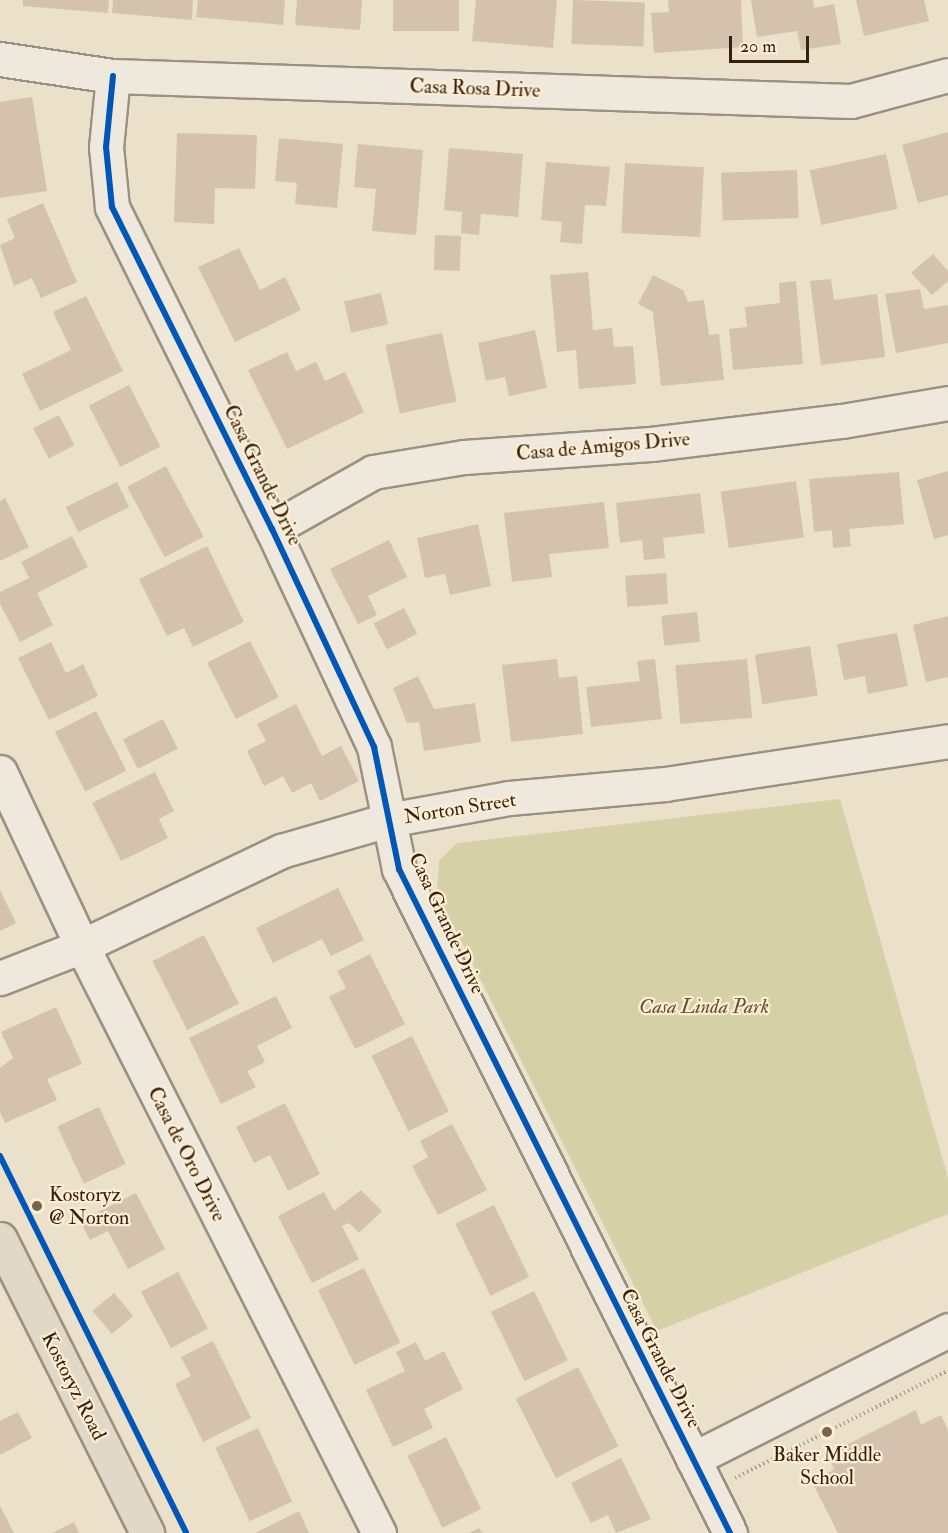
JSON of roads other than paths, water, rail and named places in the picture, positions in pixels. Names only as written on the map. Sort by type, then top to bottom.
[{"type":"main road","name":"Kostoryz Road","points":[[0,1239],[147,1533]]},
{"type":"street","name":"Casa Rosa Drive","points":[[0,59],[113,76],[851,100],[948,75]]},
{"type":"street","name":"Casa Grande Drive","points":[[113,76],[106,147],[112,207],[272,529],[374,747],[399,869],[730,1533]]},
{"type":"street","name":"Casa de Amigos Drive","points":[[272,529],[373,472],[464,457],[662,443],[842,421],[948,403]]},
{"type":"street","name":"Norton Street","points":[[0,978],[82,946],[281,850],[388,820],[509,798],[665,784],[948,741]]},
{"type":"street","name":"Casa de Oro Drive","points":[[0,772],[82,946],[379,1533]]},
{"type":"street","points":[[693,1459],[948,1330]]},
{"type":"place","name":"Kostoryz @ Norton","points":[[37,1206]]},
{"type":"place","name":"Baker Middle School","points":[[827,1432]]},
{"type":"park label","name":"Casa Linda Park","points":[[704,1006]]}]
